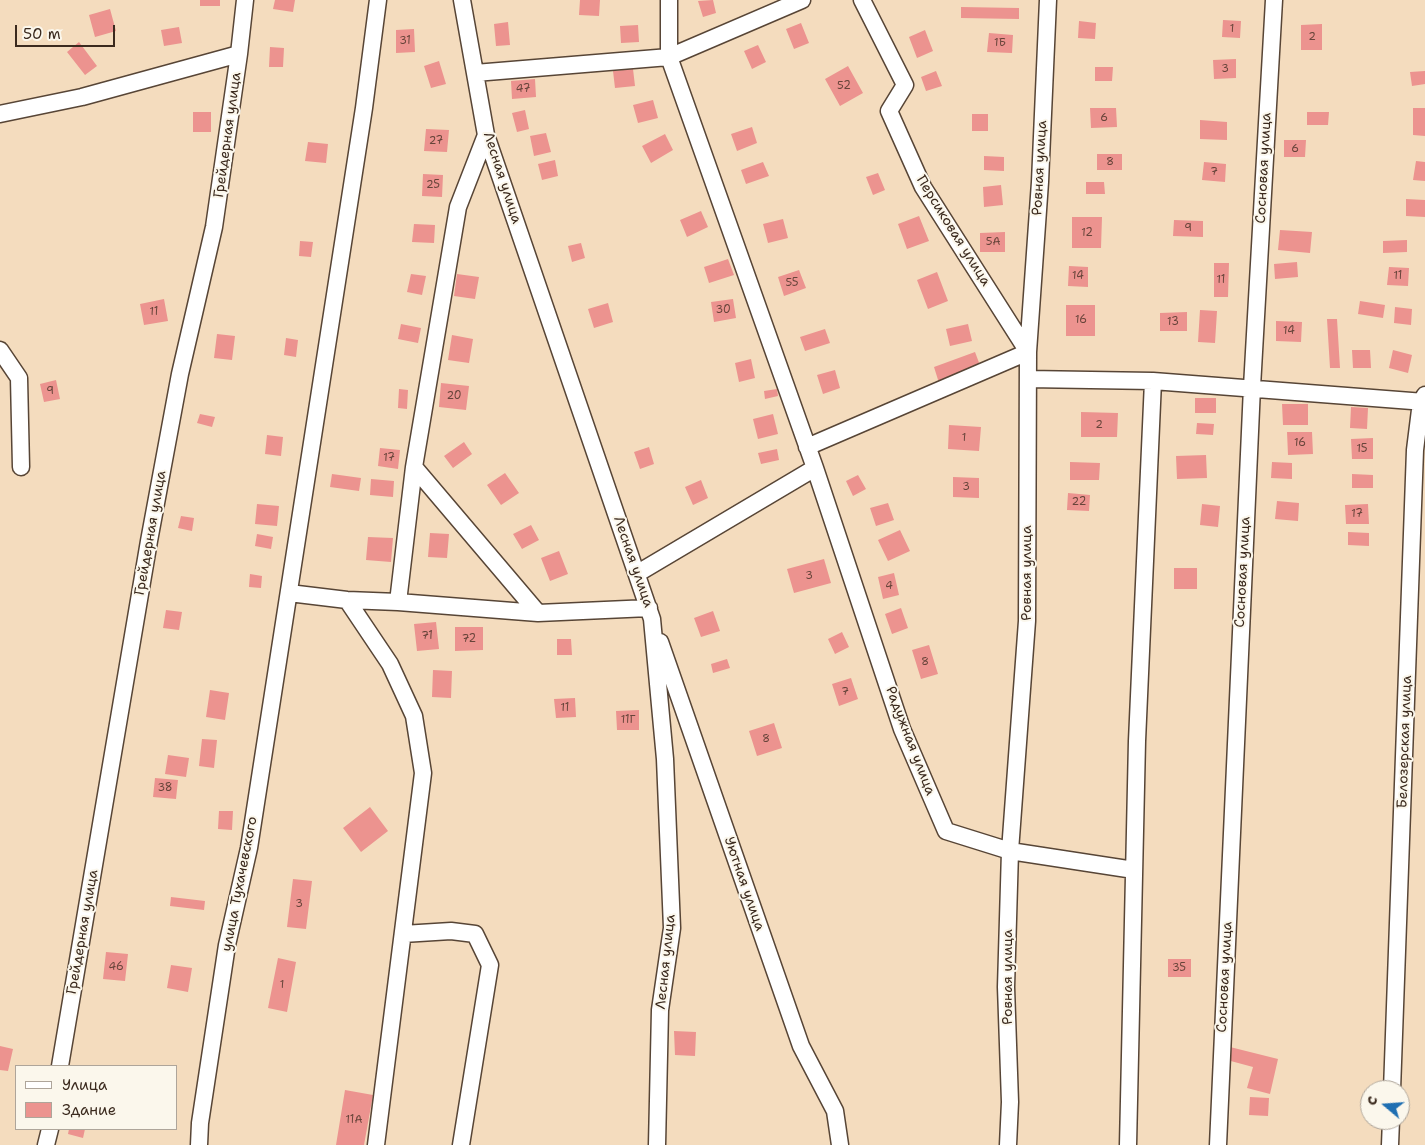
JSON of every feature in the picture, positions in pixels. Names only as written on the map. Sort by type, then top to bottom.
[{"type":"street","name":"Грейдерная улица","points":[[60,1065],[149,542],[180,374],[214,227],[245,0]]},
{"type":"street","points":[[378,0],[289,594],[347,600],[538,613],[651,613]]},
{"type":"street","name":"Лесная улица","points":[[462,0],[486,134],[651,613],[665,759],[672,928],[660,1010],[657,1145]]},
{"type":"street","points":[[638,573],[814,468],[669,57],[670,0]]},
{"type":"street","points":[[475,73],[669,57],[802,0]]},
{"type":"street","name":"Персиковая улица","points":[[862,0],[905,86],[889,111],[923,187],[1028,352]]},
{"type":"street","name":"Ровная улица","points":[[1008,1145],[1010,1102],[1006,987],[1010,851],[1027,620],[1028,352],[1040,182],[1048,0]]},
{"type":"street","name":"Сосновая улица","points":[[1218,1145],[1252,387],[1274,0]]},
{"type":"street","points":[[0,114],[82,97],[239,54]]},
{"type":"street","points":[[398,602],[414,467],[458,207],[486,134]]},
{"type":"street","points":[[0,350],[19,378],[21,467]]},
{"type":"street","points":[[807,447],[1028,352]]},
{"type":"street","points":[[1028,379],[1153,381],[1424,399]]},
{"type":"street","points":[[1128,1145],[1134,870],[1153,381]]},
{"type":"street","name":"Белозерская улица","points":[[1392,1080],[1415,450],[1424,399]]},
{"type":"street","points":[[414,467],[538,613]]},
{"type":"street","name":"Радужная улица","points":[[814,468],[902,729],[946,831],[1010,851],[1134,870]]},
{"type":"street","name":"улица Тухачевского","points":[[199,1145],[200,1123],[227,945],[249,848],[289,594]]},
{"type":"street","points":[[347,600],[390,664],[414,716],[423,772],[376,1145]]},
{"type":"street","name":"Уютная улица","points":[[651,613],[801,1046],[835,1111],[840,1145]]},
{"type":"street","points":[[404,934],[451,931],[475,934],[490,965],[460,1145]]},
{"type":"street","points":[[46,1145],[50,1130]]},
{"type":"street","points":[[1390,1145],[1391,1130]]},
{"type":"building","points":[[200,0],[220,0],[220,6],[200,6]]},
{"type":"building","points":[[275,0],[295,0],[293,12],[273,9]]},
{"type":"building","points":[[580,0],[600,0],[599,16],[579,15]]},
{"type":"building","points":[[713,0],[716,13],[703,17],[698,1]]},
{"type":"building","points":[[961,7],[1019,8],[1019,19],[961,18]]},
{"type":"building","points":[[110,9],[116,31],[95,37],[89,15]]},
{"type":"building","points":[[1223,20],[1241,21],[1240,38],[1222,37]]},
{"type":"building","points":[[1079,21],[1096,23],[1095,39],[1078,38]]},
{"type":"building","points":[[508,22],[510,45],[496,46],[494,24]]},
{"type":"building","points":[[801,23],[809,43],[794,49],[786,29]]},
{"type":"building","points":[[1322,24],[1322,50],[1301,50],[1301,25]]},
{"type":"building","points":[[638,25],[639,42],[621,43],[620,26]]},
{"type":"building","points":[[179,27],[182,43],[164,46],[161,30]]},
{"type":"building","points":[[414,29],[415,52],[396,53],[396,30]]},
{"type":"building","points":[[925,30],[933,51],[917,58],[909,37]]},
{"type":"building","points":[[989,33],[1013,35],[1012,53],[987,52]]},
{"type":"building","points":[[79,42],[97,66],[85,75],[67,52]]},
{"type":"building","points":[[758,45],[766,62],[752,69],[744,51]]},
{"type":"building","points":[[270,47],[284,48],[283,67],[269,67]]},
{"type":"building","points":[[1236,59],[1236,78],[1214,79],[1213,60]]},
{"type":"building","points":[[439,61],[446,84],[431,88],[424,66]]},
{"type":"building","points":[[848,66],[863,93],[840,106],[825,79]]},
{"type":"building","points":[[1095,67],[1113,67],[1112,81],[1095,81]]},
{"type":"building","points":[[633,69],[635,86],[615,88],[613,71]]},
{"type":"building","points":[[936,71],[942,86],[926,91],[921,77]]},
{"type":"building","points":[[1425,71],[1425,84],[1412,86],[1410,72]]},
{"type":"building","points":[[535,79],[536,97],[512,99],[511,81]]},
{"type":"building","points":[[653,100],[658,118],[638,123],[633,105]]},
{"type":"building","points":[[1090,108],[1116,108],[1117,127],[1091,128]]},
{"type":"building","points":[[1413,108],[1425,108],[1425,136],[1413,135]]},
{"type":"building","points":[[525,110],[529,129],[517,132],[512,113]]},
{"type":"building","points":[[193,112],[211,112],[211,132],[193,132]]},
{"type":"building","points":[[1307,112],[1329,112],[1328,125],[1307,125]]},
{"type":"building","points":[[972,114],[988,114],[988,131],[972,131]]},
{"type":"building","points":[[1200,120],[1227,122],[1227,140],[1200,139]]},
{"type":"building","points":[[752,127],[757,143],[737,151],[731,134]]},
{"type":"building","points":[[426,129],[449,130],[447,152],[424,151]]},
{"type":"building","points":[[546,133],[551,152],[534,156],[530,136]]},
{"type":"building","points":[[665,134],[673,150],[651,163],[642,146]]},
{"type":"building","points":[[1284,140],[1306,140],[1305,157],[1284,157]]},
{"type":"building","points":[[308,142],[328,144],[326,163],[305,161]]},
{"type":"building","points":[[1097,154],[1122,154],[1122,170],[1097,170]]},
{"type":"building","points":[[984,156],[1004,157],[1004,171],[984,170]]},
{"type":"building","points":[[555,160],[558,176],[542,180],[538,164]]},
{"type":"building","points":[[1416,161],[1425,162],[1425,181],[1413,180]]},
{"type":"building","points":[[763,162],[769,176],[746,184],[741,170]]},
{"type":"building","points":[[1204,162],[1226,164],[1225,182],[1202,180]]},
{"type":"building","points":[[878,173],[885,190],[873,195],[866,177]]},
{"type":"building","points":[[423,174],[443,175],[442,197],[422,196]]},
{"type":"building","points":[[1086,182],[1104,182],[1105,194],[1086,194]]},
{"type":"building","points":[[1001,185],[1003,205],[984,207],[983,187]]},
{"type":"building","points":[[1406,199],[1425,200],[1425,217],[1406,216]]},
{"type":"building","points":[[701,211],[708,227],[687,237],[680,220]]},
{"type":"building","points":[[919,216],[929,241],[907,249],[898,224]]},
{"type":"building","points":[[1072,217],[1102,217],[1101,248],[1072,248]]},
{"type":"building","points":[[783,219],[788,238],[768,243],[763,224]]},
{"type":"building","points":[[1174,220],[1203,221],[1203,237],[1173,236]]},
{"type":"building","points":[[414,224],[435,225],[434,243],[412,242]]},
{"type":"building","points":[[1280,230],[1312,232],[1310,253],[1278,250]]},
{"type":"building","points":[[1005,232],[1005,252],[980,252],[980,233]]},
{"type":"building","points":[[1407,240],[1407,252],[1383,253],[1383,241]]},
{"type":"building","points":[[300,241],[313,242],[311,257],[299,256]]},
{"type":"building","points":[[581,243],[585,258],[572,262],[568,246]]},
{"type":"building","points":[[728,259],[734,275],[709,283],[704,267]]},
{"type":"building","points":[[1297,262],[1298,277],[1275,279],[1274,264]]},
{"type":"building","points":[[1214,263],[1229,263],[1228,297],[1214,297]]},
{"type":"building","points":[[1069,266],[1088,267],[1088,287],[1068,286]]},
{"type":"building","points":[[1389,267],[1409,268],[1408,286],[1387,285]]},
{"type":"building","points":[[799,270],[806,288],[784,296],[778,277]]},
{"type":"building","points":[[937,272],[948,301],[928,309],[917,280]]},
{"type":"building","points":[[411,274],[426,276],[422,295],[407,292]]},
{"type":"building","points":[[457,274],[479,277],[475,299],[454,296]]},
{"type":"building","points":[[164,299],[168,321],[144,325],[140,304]]},
{"type":"building","points":[[733,299],[736,318],[714,322],[711,302]]},
{"type":"building","points":[[1360,301],[1385,305],[1383,318],[1358,314]]},
{"type":"building","points":[[608,303],[613,322],[594,328],[588,309]]},
{"type":"building","points":[[1066,305],[1095,305],[1095,336],[1066,336]]},
{"type":"building","points":[[1395,307],[1412,309],[1411,325],[1394,323]]},
{"type":"building","points":[[1200,310],[1217,311],[1215,343],[1198,342]]},
{"type":"building","points":[[1187,312],[1187,331],[1160,331],[1160,313]]},
{"type":"building","points":[[1327,319],[1337,319],[1340,368],[1330,368]]},
{"type":"building","points":[[1276,321],[1302,322],[1301,342],[1276,341]]},
{"type":"building","points":[[401,324],[421,328],[418,343],[398,339]]},
{"type":"building","points":[[968,324],[972,341],[950,346],[946,329]]},
{"type":"building","points":[[825,329],[830,343],[805,351],[800,337]]},
{"type":"building","points":[[217,334],[235,336],[232,360],[214,358]]},
{"type":"building","points":[[452,335],[473,339],[469,363],[448,360]]},
{"type":"building","points":[[286,338],[298,340],[296,357],[284,355]]},
{"type":"building","points":[[1352,350],[1370,350],[1371,368],[1353,368]]},
{"type":"building","points":[[1393,350],[1412,355],[1408,373],[1389,368]]},
{"type":"building","points":[[975,352],[981,368],[939,383],[934,367]]},
{"type":"building","points":[[751,359],[755,378],[739,382],[735,363]]},
{"type":"building","points":[[835,370],[840,388],[823,394],[817,375]]},
{"type":"building","points":[[56,380],[60,399],[44,402],[40,384]]},
{"type":"building","points":[[441,383],[469,386],[466,410],[439,407]]},
{"type":"building","points":[[399,389],[408,390],[407,409],[398,408]]},
{"type":"building","points":[[777,389],[778,396],[765,399],[764,391]]},
{"type":"building","points":[[1195,398],[1216,398],[1216,413],[1195,413]]},
{"type":"building","points":[[1282,404],[1308,404],[1308,425],[1283,425]]},
{"type":"building","points":[[1351,407],[1368,408],[1367,429],[1350,428]]},
{"type":"building","points":[[1081,412],[1118,413],[1117,437],[1081,437]]},
{"type":"building","points":[[200,414],[215,417],[212,427],[197,423]]},
{"type":"building","points":[[773,414],[778,434],[758,439],[753,419]]},
{"type":"building","points":[[1197,423],[1214,424],[1213,435],[1196,434]]},
{"type":"building","points":[[949,425],[981,427],[979,451],[948,449]]},
{"type":"building","points":[[1287,432],[1312,432],[1313,454],[1288,455]]},
{"type":"building","points":[[267,435],[283,437],[281,456],[265,454]]},
{"type":"building","points":[[1373,438],[1373,459],[1352,459],[1351,439]]},
{"type":"building","points":[[464,442],[472,454],[453,468],[444,456]]},
{"type":"building","points":[[649,447],[654,464],[640,469],[634,452]]},
{"type":"building","points":[[380,448],[400,450],[398,469],[378,466]]},
{"type":"building","points":[[777,449],[779,460],[761,464],[758,453]]},
{"type":"building","points":[[1206,455],[1207,478],[1177,479],[1176,456]]},
{"type":"building","points":[[1070,462],[1100,463],[1099,480],[1070,480]]},
{"type":"building","points":[[1272,462],[1292,463],[1292,479],[1271,478]]},
{"type":"building","points":[[505,473],[519,493],[501,505],[487,485]]},
{"type":"building","points":[[332,474],[361,478],[359,491],[330,487]]},
{"type":"building","points":[[1352,474],[1373,475],[1373,488],[1352,488]]},
{"type":"building","points":[[858,475],[866,489],[853,496],[846,481]]},
{"type":"building","points":[[953,477],[979,478],[979,498],[953,497]]},
{"type":"building","points":[[371,479],[394,481],[393,497],[370,495]]},
{"type":"building","points":[[701,480],[708,498],[693,505],[685,487]]},
{"type":"building","points":[[1068,493],[1090,495],[1089,511],[1067,510]]},
{"type":"building","points":[[1277,501],[1299,503],[1298,521],[1275,519]]},
{"type":"building","points":[[888,503],[894,520],[876,526],[870,508]]},
{"type":"building","points":[[257,504],[279,506],[277,526],[255,524]]},
{"type":"building","points":[[1202,504],[1220,506],[1218,527],[1200,525]]},
{"type":"building","points":[[1368,504],[1369,524],[1346,524],[1345,505]]},
{"type":"building","points":[[181,516],[194,518],[192,531],[178,528]]},
{"type":"building","points":[[531,525],[539,540],[522,549],[513,534]]},
{"type":"building","points":[[900,530],[910,551],[888,561],[878,540]]},
{"type":"building","points":[[1348,532],[1369,533],[1369,546],[1348,545]]},
{"type":"building","points":[[430,533],[449,534],[447,558],[428,557]]},
{"type":"building","points":[[257,534],[273,537],[271,549],[255,546]]},
{"type":"building","points":[[368,537],[393,538],[391,562],[366,560]]},
{"type":"building","points":[[559,551],[568,574],[550,581],[541,558]]},
{"type":"building","points":[[824,559],[831,583],[794,593],[787,569]]},
{"type":"building","points":[[1174,568],[1197,568],[1197,589],[1174,589]]},
{"type":"building","points":[[894,573],[899,595],[883,599],[878,577]]},
{"type":"building","points":[[250,574],[262,576],[261,588],[249,587]]},
{"type":"building","points":[[901,608],[908,628],[892,634],[885,614]]},
{"type":"building","points":[[166,610],[182,612],[179,630],[163,628]]},
{"type":"building","points":[[713,611],[720,631],[701,637],[694,618]]},
{"type":"building","points":[[436,622],[439,649],[417,651],[414,624]]},
{"type":"building","points":[[455,627],[483,627],[483,650],[455,651]]},
{"type":"building","points":[[842,632],[849,647],[835,654],[828,639]]},
{"type":"building","points":[[557,639],[571,639],[572,655],[557,655]]},
{"type":"building","points":[[929,645],[938,674],[921,679],[912,650]]},
{"type":"building","points":[[727,659],[730,668],[713,673],[711,664]]},
{"type":"building","points":[[433,670],[452,671],[451,698],[432,697]]},
{"type":"building","points":[[851,678],[858,699],[839,706],[832,684]]},
{"type":"building","points":[[210,690],[229,693],[225,720],[206,717]]},
{"type":"building","points":[[575,698],[576,717],[556,718],[554,699]]},
{"type":"building","points":[[639,710],[639,730],[617,730],[616,711]]},
{"type":"building","points":[[774,723],[782,748],[757,756],[749,731]]},
{"type":"building","points":[[202,739],[217,740],[214,768],[199,766]]},
{"type":"building","points":[[168,755],[189,758],[186,777],[165,774]]},
{"type":"building","points":[[155,778],[178,780],[176,799],[153,797]]},
{"type":"building","points":[[370,807],[388,831],[361,852],[343,828]]},
{"type":"building","points":[[219,811],[233,811],[232,830],[218,829]]},
{"type":"building","points":[[293,879],[312,881],[306,929],[287,927]]},
{"type":"building","points":[[171,897],[205,901],[204,910],[170,906]]},
{"type":"building","points":[[106,952],[128,954],[125,981],[103,979]]},
{"type":"building","points":[[278,958],[296,962],[287,1012],[268,1008]]},
{"type":"building","points":[[1168,959],[1191,959],[1191,977],[1168,977]]},
{"type":"building","points":[[171,965],[192,968],[188,992],[167,988]]},
{"type":"building","points":[[674,1031],[696,1032],[695,1056],[675,1055]]},
{"type":"building","points":[[0,1046],[13,1049],[8,1071],[0,1070]]},
{"type":"building","points":[[1230,1047],[1278,1059],[1270,1094],[1247,1088],[1253,1067],[1227,1060]]},
{"type":"building","points":[[345,1090],[373,1095],[364,1145],[336,1145]]},
{"type":"building","points":[[1250,1097],[1269,1098],[1268,1116],[1249,1115]]},
{"type":"building","points":[[69,1130],[85,1130],[83,1138],[68,1134]]}]
